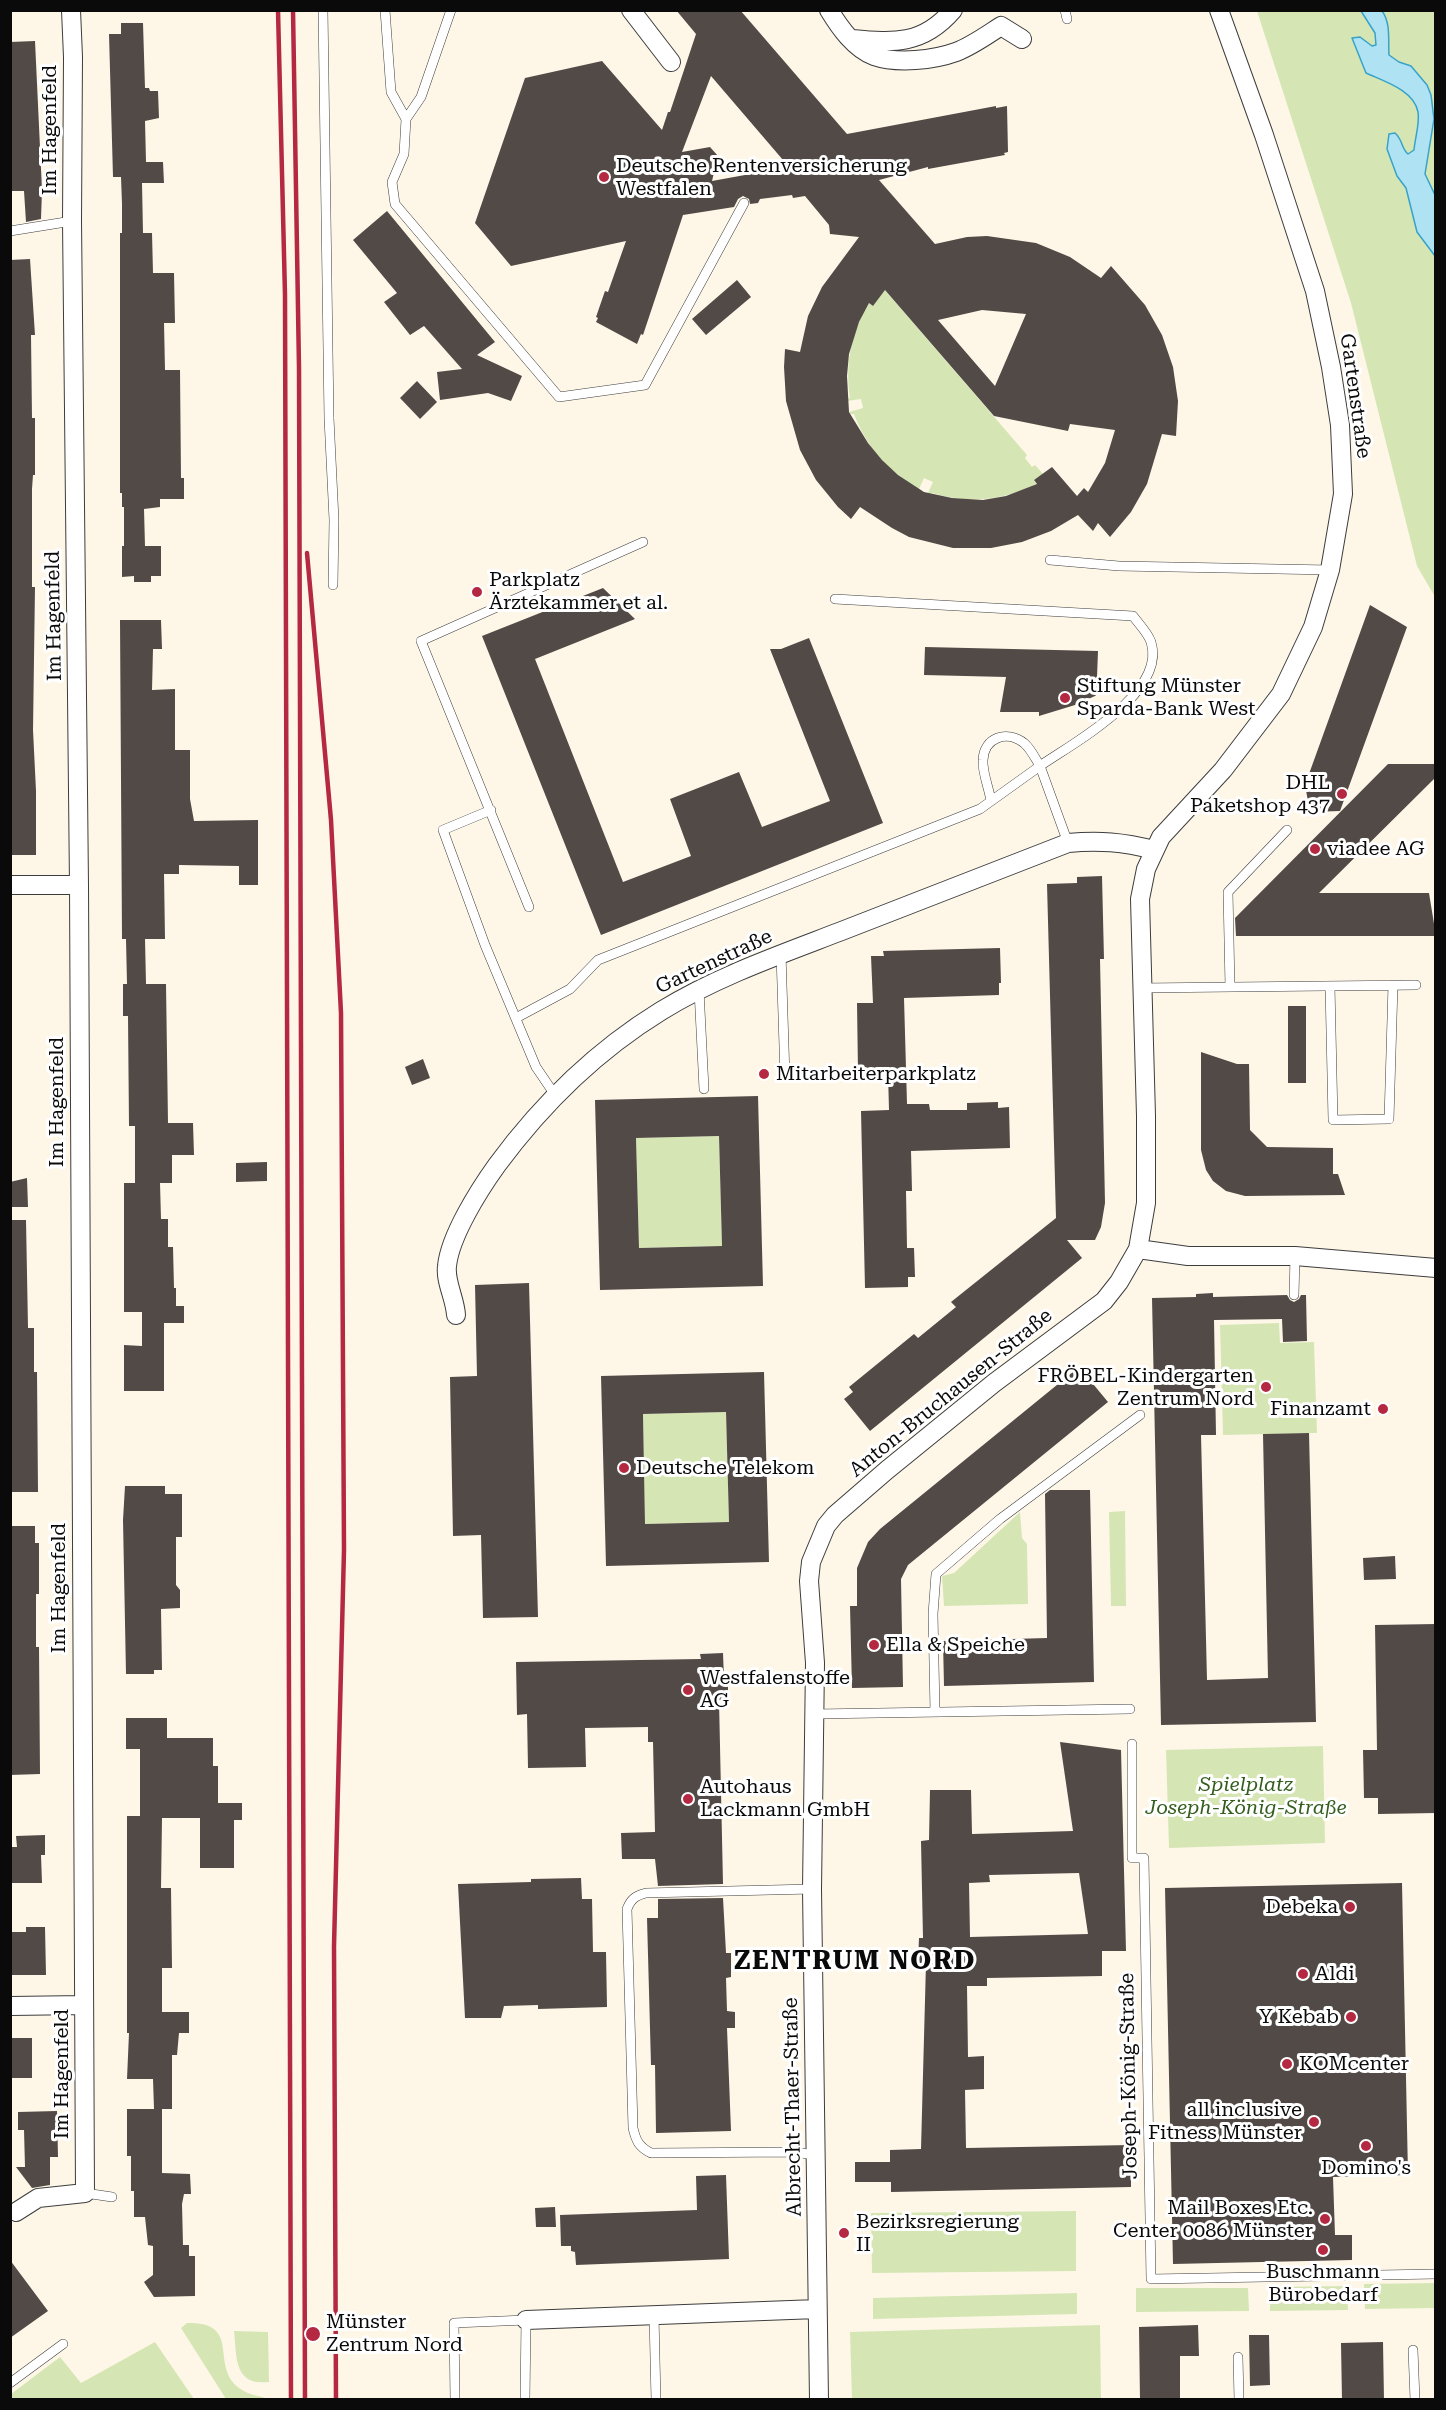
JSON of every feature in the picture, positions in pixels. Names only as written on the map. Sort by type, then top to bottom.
[{"type":"street","name":"Im Hagenfeld","points":[[70,10],[73,57],[72,221],[79,885],[85,2193]]},
{"type":"street","points":[[631,10],[671,62]]},
{"type":"street","points":[[829,10],[839,27],[850,39],[874,56],[912,61],[958,51],[1001,26],[1022,39]]},
{"type":"street","points":[[850,39],[885,42],[908,40],[928,33],[953,10]]},
{"type":"street","name":"Gartenstraße","points":[[1171,826],[1223,771],[1281,694],[1313,627],[1330,570],[1343,494],[1340,425],[1315,291],[1264,135],[1219,10]]},
{"type":"street","name":"Anton-Bruchausen-Straße","points":[[809,1581],[811,1562],[826,1526],[835,1515],[994,1383],[1104,1301],[1119,1282],[1138,1249],[1146,1203],[1140,899],[1146,869],[1154,850],[1171,826]]},
{"type":"street","name":"Gartenstraße","points":[[456,1315],[447,1267],[458,1233],[479,1191],[517,1138],[555,1095],[592,1060],[661,1011],[699,990],[781,954],[1068,843],[1098,840],[1132,844],[1154,850]]},
{"type":"street","points":[[10,885],[79,885]]},
{"type":"street","points":[[1138,1249],[1188,1256],[1295,1256],[1436,1268]]},
{"type":"street","name":"Albrecht-Thaer-Straße","points":[[809,1581],[815,1663],[812,1889],[819,2400]]},
{"type":"street","points":[[10,2006],[84,2004]]},
{"type":"street","points":[[16,2212],[38,2198],[85,2193]]},
{"type":"street","points":[[526,2320],[817,2309]]},
{"type":"lane","points":[[323,10],[329,418],[334,520],[333,585]]},
{"type":"lane","points":[[385,10],[391,92],[406,119]]},
{"type":"lane","points":[[451,10],[421,97],[406,119],[404,154],[392,182],[394,204],[560,397],[645,385],[744,203]]},
{"type":"lane","points":[[10,231],[72,221]]},
{"type":"lane","points":[[529,907],[421,641],[643,542]]},
{"type":"lane","points":[[1050,560],[1119,566],[1330,570]]},
{"type":"lane","points":[[516,1018],[570,989],[598,960],[980,809],[1116,715],[1140,688],[1152,652],[1147,634],[1133,616],[834,599]]},
{"type":"lane","points":[[991,801],[983,760],[986,748],[997,737],[1005,736],[1022,741],[1030,749],[1040,766],[1068,843]]},
{"type":"lane","points":[[491,810],[443,830],[485,945],[536,1067],[555,1095]]},
{"type":"lane","points":[[1230,987],[1228,892],[1287,830]]},
{"type":"lane","points":[[781,954],[785,1077]]},
{"type":"lane","points":[[1330,986],[1333,1120],[1345,1120],[1389,1119],[1393,985]]},
{"type":"lane","points":[[1142,988],[1416,985]]},
{"type":"lane","points":[[699,990],[704,1089]]},
{"type":"lane","points":[[1294,1295],[1295,1256]]},
{"type":"lane","points":[[935,1712],[933,1614],[936,1574],[1000,1519],[1140,1415]]},
{"type":"lane","points":[[814,1714],[1130,1709]]},
{"type":"lane","name":"Joseph-König-Straße","points":[[1132,1744],[1132,1858],[1144,1858],[1151,2279],[1436,2274]]},
{"type":"lane","points":[[812,1889],[646,1893],[630,1900],[627,1909],[633,2128],[641,2148],[651,2153],[793,2152],[816,2156]]},
{"type":"lane","points":[[85,2193],[112,2197]]},
{"type":"lane","points":[[654,2316],[656,2400]]},
{"type":"lane","points":[[455,2400],[454,2323],[526,2320],[525,2400]]},
{"type":"lane","points":[[10,2383],[63,2344]]},
{"type":"lane","points":[[1413,2350],[1415,2400]]},
{"type":"lane","points":[[1238,2356],[1239,2400]]},
{"type":"green space","points":[[1257,11],[1435,11],[1435,597],[1417,566],[1351,303]]},
{"type":"green space","points":[[884,289],[1027,455],[1025,458],[1032,467],[1035,465],[1044,475],[1034,480],[1036,484],[1011,494],[985,499],[958,499],[932,493],[930,496],[927,495],[933,482],[924,478],[918,491],[887,465],[871,447],[854,414],[849,412],[863,408],[861,399],[847,401],[846,399],[850,398],[849,360],[854,337],[863,314],[869,303],[873,306]]},
{"type":"green space","points":[[719,1136],[722,1246],[639,1248],[636,1138]]},
{"type":"green space","name":"FRÖBEL-Kindergarten Zentrum Nord","points":[[1279,1323],[1280,1343],[1314,1342],[1317,1433],[1223,1435],[1220,1325]]},
{"type":"green space","points":[[726,1412],[729,1522],[645,1524],[643,1414]]},
{"type":"green space","points":[[1125,1511],[1126,1606],[1111,1606],[1109,1512]]},
{"type":"green space","points":[[1020,1512],[1022,1538],[1027,1544],[1028,1604],[944,1606],[942,1576],[954,1573]]},
{"type":"green space","name":"Spielplatz Joseph-König-Straße","points":[[1323,1746],[1325,1843],[1169,1848],[1166,1750]]},
{"type":"green space","points":[[1076,2211],[1076,2271],[872,2273],[871,2213]]},
{"type":"green space","points":[[1435,2283],[1435,2308],[1365,2309],[1364,2284]]},
{"type":"green space","points":[[1347,2286],[1348,2310],[1270,2311],[1270,2287]]},
{"type":"green space","points":[[1136,2288],[1248,2288],[1249,2311],[1136,2312]]},
{"type":"green space","points":[[1077,2293],[1077,2314],[873,2319],[873,2298]]},
{"type":"green space","points":[[187,2323],[204,2325],[215,2330],[223,2346],[230,2379],[250,2394],[269,2399],[226,2399],[181,2328]]},
{"type":"green space","points":[[1100,2325],[1101,2399],[852,2399],[850,2332]]},
{"type":"green space","points":[[234,2331],[268,2332],[269,2382],[257,2382],[243,2374],[237,2360]]},
{"type":"green space","points":[[155,2342],[194,2399],[11,2399],[11,2394],[60,2357],[81,2383]]},
{"type":"water","points":[[1361,11],[1382,11],[1388,26],[1389,55],[1411,66],[1427,85],[1431,95],[1434,119],[1425,174],[1435,195],[1435,256],[1417,232],[1406,188],[1397,176],[1387,149],[1389,134],[1395,133],[1408,154],[1414,150],[1418,112],[1411,98],[1404,92],[1366,73],[1352,38],[1360,37],[1372,46],[1376,45],[1375,33]]},
{"type":"building","points":[[676,10],[740,10],[847,134],[996,106],[996,108],[1007,106],[1008,152],[1004,153],[1005,155],[928,169],[928,167],[879,180],[935,244],[967,237],[987,236],[1036,243],[1070,257],[1101,278],[1111,266],[1145,305],[1162,335],[1173,367],[1178,401],[1176,436],[1162,434],[1147,484],[1131,512],[1110,537],[1098,523],[1093,531],[1078,515],[1051,531],[1022,542],[991,548],[953,548],[909,537],[860,507],[851,519],[838,507],[816,480],[800,450],[786,401],[785,349],[800,352],[808,316],[822,287],[859,237],[830,234],[829,225],[805,196],[793,198],[792,195],[760,199],[758,203],[750,204],[749,199],[743,196],[738,199],[734,207],[683,215],[643,335],[641,334],[637,344],[596,322],[605,291],[608,292],[626,241],[511,266],[475,223],[525,78],[602,61],[662,130],[696,34]],"holes":[[[711,76],[789,167],[712,181],[718,156],[710,147],[682,152]],[[885,290],[994,416],[1068,431],[1070,424],[1115,430],[1105,463],[1088,492],[1084,488],[1077,496],[1052,467],[1034,480],[1037,484],[1006,496],[983,500],[952,498],[924,492],[898,475],[868,443],[849,412],[847,376],[849,354],[859,322],[869,303],[873,306]],[[982,310],[1026,314],[995,386],[938,320]]]},
{"type":"building","points":[[121,23],[143,23],[145,88],[158,91],[159,118],[145,121],[146,162],[163,162],[164,183],[142,183],[143,233],[152,233],[153,273],[174,273],[175,323],[164,323],[165,370],[180,370],[181,478],[184,478],[184,499],[160,499],[160,507],[144,509],[145,546],[161,546],[161,576],[151,576],[151,582],[134,582],[134,576],[122,577],[124,507],[122,507],[122,493],[120,493],[120,233],[122,233],[122,204],[121,177],[113,177],[109,34],[121,34]]},
{"type":"building","points":[[35,41],[42,190],[41,219],[26,222],[24,191],[10,191],[10,42]]},
{"type":"building","points":[[387,211],[495,342],[477,355],[522,376],[511,401],[488,393],[440,400],[437,372],[462,369],[424,326],[410,335],[384,302],[397,293],[353,240]]},
{"type":"building","points":[[30,259],[35,335],[31,335],[32,418],[35,418],[32,587],[35,587],[33,730],[36,855],[10,855],[10,260]]},
{"type":"building","points":[[737,280],[751,297],[706,335],[692,319]]},
{"type":"building","points":[[417,381],[437,402],[420,419],[400,398]]},
{"type":"building","points":[[603,588],[635,619],[535,659],[623,882],[691,856],[670,799],[739,772],[762,827],[830,801],[770,649],[781,649],[809,638],[883,823],[601,935],[482,636]]},
{"type":"building","points":[[1370,605],[1407,627],[1340,811],[1310,812],[1305,785]]},
{"type":"building","points":[[120,620],[161,620],[162,649],[153,649],[152,690],[175,689],[175,750],[190,750],[190,799],[194,821],[258,820],[258,885],[239,885],[239,866],[179,865],[179,874],[164,874],[165,939],[145,939],[146,984],[166,984],[168,1123],[193,1123],[194,1155],[172,1155],[172,1183],[160,1183],[161,1219],[168,1219],[168,1247],[173,1247],[176,1306],[184,1306],[184,1323],[164,1323],[164,1391],[124,1391],[124,1345],[142,1346],[142,1312],[124,1312],[124,1183],[135,1183],[135,1126],[129,1126],[128,1016],[123,1016],[123,984],[127,984],[126,939],[122,939]]},
{"type":"building","points":[[925,647],[1098,651],[1097,677],[1113,680],[1095,696],[1039,716],[1039,712],[1000,712],[1006,677],[924,675]]},
{"type":"building","points":[[1388,764],[1436,764],[1436,777],[1319,893],[1429,893],[1436,936],[1236,936],[1235,918]]},
{"type":"building","points":[[1102,876],[1104,959],[1100,959],[1105,1203],[1101,1227],[1095,1240],[1067,1240],[1082,1258],[870,1431],[844,1399],[853,1392],[849,1387],[914,1334],[918,1338],[956,1307],[951,1302],[1056,1218],[1047,884],[1077,883],[1077,877]]},
{"type":"building","points":[[1000,948],[999,995],[904,998],[907,1104],[929,1104],[930,1110],[967,1110],[967,1103],[998,1102],[998,1108],[1009,1107],[1010,1148],[911,1151],[912,1191],[906,1191],[907,1248],[914,1248],[915,1277],[908,1277],[908,1287],[865,1288],[861,1111],[889,1110],[888,1073],[858,1072],[857,1003],[873,1003],[871,956],[884,956],[883,951]]},
{"type":"building","points":[[1288,1006],[1306,1006],[1306,1083],[1288,1083]]},
{"type":"building","points":[[1201,1052],[1237,1064],[1249,1064],[1250,1130],[1267,1147],[1333,1148],[1333,1174],[1338,1174],[1345,1195],[1245,1196],[1226,1191],[1213,1181],[1206,1170],[1201,1150]]},
{"type":"building","points":[[423,1059],[430,1078],[412,1085],[405,1067]]},
{"type":"building","points":[[758,1096],[763,1286],[600,1290],[595,1100]],"holes":[[[719,1136],[722,1246],[639,1248],[636,1138]]]},
{"type":"building","points":[[267,1162],[267,1181],[236,1182],[236,1163]]},
{"type":"building","points":[[27,1178],[28,1207],[10,1207],[10,1182]]},
{"type":"building","points":[[10,1220],[26,1220],[28,1328],[34,1328],[34,1372],[37,1372],[38,1492],[10,1492]]},
{"type":"building","points":[[529,1283],[538,1617],[483,1618],[481,1535],[453,1536],[450,1377],[477,1376],[475,1285]]},
{"type":"building","points":[[1213,1293],[1213,1297],[1287,1295],[1294,1302],[1301,1295],[1306,1295],[1307,1341],[1283,1342],[1282,1319],[1214,1320],[1216,1435],[1201,1435],[1207,1680],[1268,1678],[1263,1434],[1309,1433],[1316,1722],[1161,1725],[1152,1298],[1196,1297],[1196,1294]]},
{"type":"building","points":[[1079,1367],[1108,1402],[908,1565],[901,1579],[903,1687],[852,1688],[850,1606],[857,1606],[857,1568],[868,1542],[880,1529]]},
{"type":"building","name":"Deutsche Telekom","points":[[764,1372],[769,1562],[606,1566],[601,1376]],"holes":[[[726,1412],[729,1522],[645,1524],[643,1414]]]},
{"type":"building","points":[[125,1486],[165,1486],[165,1494],[182,1494],[182,1537],[176,1537],[176,1585],[180,1590],[180,1608],[161,1609],[162,1670],[154,1670],[154,1674],[126,1674],[123,1520]]},
{"type":"building","points":[[1050,1490],[1090,1490],[1094,1682],[944,1686],[943,1641],[1047,1638],[1045,1494]]},
{"type":"building","points":[[10,1526],[35,1526],[35,1543],[39,1543],[36,1647],[39,1647],[40,1774],[10,1775]]},
{"type":"building","points":[[1395,1556],[1396,1579],[1364,1580],[1363,1558]]},
{"type":"building","points":[[1436,1624],[1436,1813],[1378,1814],[1378,1798],[1364,1798],[1363,1750],[1377,1750],[1375,1625]]},
{"type":"building","points":[[723,1653],[724,1679],[728,1679],[728,1700],[719,1700],[723,1884],[658,1886],[655,1859],[622,1859],[621,1833],[655,1832],[653,1742],[648,1742],[648,1727],[585,1728],[586,1767],[528,1768],[527,1714],[517,1715],[516,1662],[701,1659],[700,1654]]},
{"type":"building","points":[[126,1718],[167,1718],[167,1738],[213,1738],[213,1766],[218,1766],[218,1803],[242,1803],[242,1820],[234,1820],[234,1868],[200,1868],[200,1818],[162,1818],[161,1888],[171,1888],[172,1968],[162,1968],[162,2012],[189,2012],[189,2033],[179,2033],[177,2055],[172,2055],[172,2109],[162,2109],[162,2173],[190,2174],[191,2194],[184,2194],[182,2204],[183,2245],[189,2245],[189,2256],[195,2256],[195,2296],[154,2297],[144,2282],[153,2275],[153,2246],[148,2245],[145,2217],[134,2217],[131,2156],[127,2156],[127,2109],[154,2109],[153,2079],[127,2079],[129,2033],[127,2033],[127,1816],[140,1816],[140,1749],[126,1749]]},
{"type":"building","points":[[1060,1742],[1121,1750],[1126,1951],[1102,1951],[1102,1976],[987,1978],[987,1986],[967,1986],[968,2057],[984,2056],[984,2089],[965,2090],[966,2148],[1131,2145],[1131,2187],[891,2192],[891,2182],[855,2182],[855,2162],[890,2162],[890,2150],[921,2149],[926,1963],[918,1963],[919,1938],[923,1938],[921,1841],[929,1840],[930,1790],[971,1790],[972,1834],[1073,1831]],"holes":[[[1079,1873],[1088,1934],[970,1937],[969,1883],[990,1882],[989,1875]]]},
{"type":"building","points":[[45,1835],[45,1855],[41,1855],[42,1883],[10,1883],[10,1847],[17,1847],[16,1836]]},
{"type":"building","points":[[581,1878],[582,1899],[592,1899],[593,1952],[606,1952],[607,2007],[538,2009],[538,2005],[504,2006],[501,2018],[465,2018],[458,1884]]},
{"type":"building","name":"KOMcenter","points":[[1402,1883],[1408,2175],[1333,2177],[1335,2235],[1352,2235],[1352,2260],[1173,2264],[1165,1888]]},
{"type":"building","points":[[723,1898],[726,1953],[731,1953],[731,1977],[726,1978],[727,2011],[735,2012],[735,2028],[727,2028],[731,2131],[656,2133],[655,2065],[651,2065],[647,1918],[658,1918],[658,1899]]},
{"type":"building","points":[[26,1927],[45,1927],[46,1975],[10,1975],[10,1932],[26,1932]]},
{"type":"building","points":[[10,2038],[32,2038],[32,2078],[10,2078]]},
{"type":"building","points":[[57,2111],[58,2157],[50,2157],[50,2185],[32,2188],[16,2167],[25,2167],[24,2130],[18,2130],[18,2112]]},
{"type":"building","points":[[726,2175],[729,2259],[576,2265],[575,2252],[571,2251],[571,2246],[561,2246],[560,2215],[697,2210],[696,2176]]},
{"type":"building","points":[[555,2207],[556,2227],[536,2227],[535,2208]]},
{"type":"building","points":[[10,2260],[48,2311],[10,2338]]},
{"type":"building","points":[[1198,2325],[1199,2356],[1180,2356],[1180,2400],[1140,2400],[1139,2327]]},
{"type":"building","points":[[1249,2335],[1269,2335],[1270,2385],[1250,2386]]},
{"type":"building","points":[[1383,2342],[1384,2400],[1342,2400],[1341,2343]]},
{"type":"railway","points":[[278,10],[285,295],[291,2400]]},
{"type":"railway","points":[[293,10],[299,368],[305,2400]]},
{"type":"railway","points":[[307,553],[331,820],[341,1013],[344,1550],[334,1946],[336,2400]]},
{"type":"place","name":"Deutsche Rentenversicherung Westfalen","points":[[604,177]]},
{"type":"place","name":"Parkplatz Ärztekammer et al.","points":[[477,592]]},
{"type":"place","name":"Stiftung Münster Sparda-Bank West","points":[[1065,698]]},
{"type":"place","name":"DHL Paketshop 437","points":[[1342,794]]},
{"type":"place","name":"viadee AG","points":[[1315,849]]},
{"type":"place","name":"Mitarbeiterparkplatz","points":[[764,1074]]},
{"type":"place","name":"FRÖBEL-Kindergarten Zentrum Nord","points":[[1266,1387]]},
{"type":"place","name":"Finanzamt","points":[[1383,1409]]},
{"type":"place","name":"Deutsche Telekom","points":[[624,1468]]},
{"type":"place","name":"Ella & Speiche","points":[[874,1645]]},
{"type":"place","name":"Westfalenstoffe AG","points":[[688,1690]]},
{"type":"place","name":"Autohaus Lackmann GmbH","points":[[688,1799]]},
{"type":"place","name":"Debeka","points":[[1350,1907]]},
{"type":"place","name":"Aldi","points":[[1303,1974]]},
{"type":"place","name":"Y Kebab","points":[[1351,2017]]},
{"type":"place","name":"KOMcenter","points":[[1287,2064]]},
{"type":"place","name":"all inclusive Fitness Münster","points":[[1314,2122]]},
{"type":"place","name":"Domino's","points":[[1366,2146]]},
{"type":"place","name":"Mail Boxes Etc. Center 0086 Münster","points":[[1325,2219]]},
{"type":"place","name":"Bezirksregierung II","points":[[844,2233]]},
{"type":"place","name":"Buschmann Bürobedarf","points":[[1323,2250]]},
{"type":"place","name":"Münster Zentrum Nord","points":[[313,2334]]},
{"type":"district","name":"ZENTRUM NORD","points":[[855,1961]]}]
